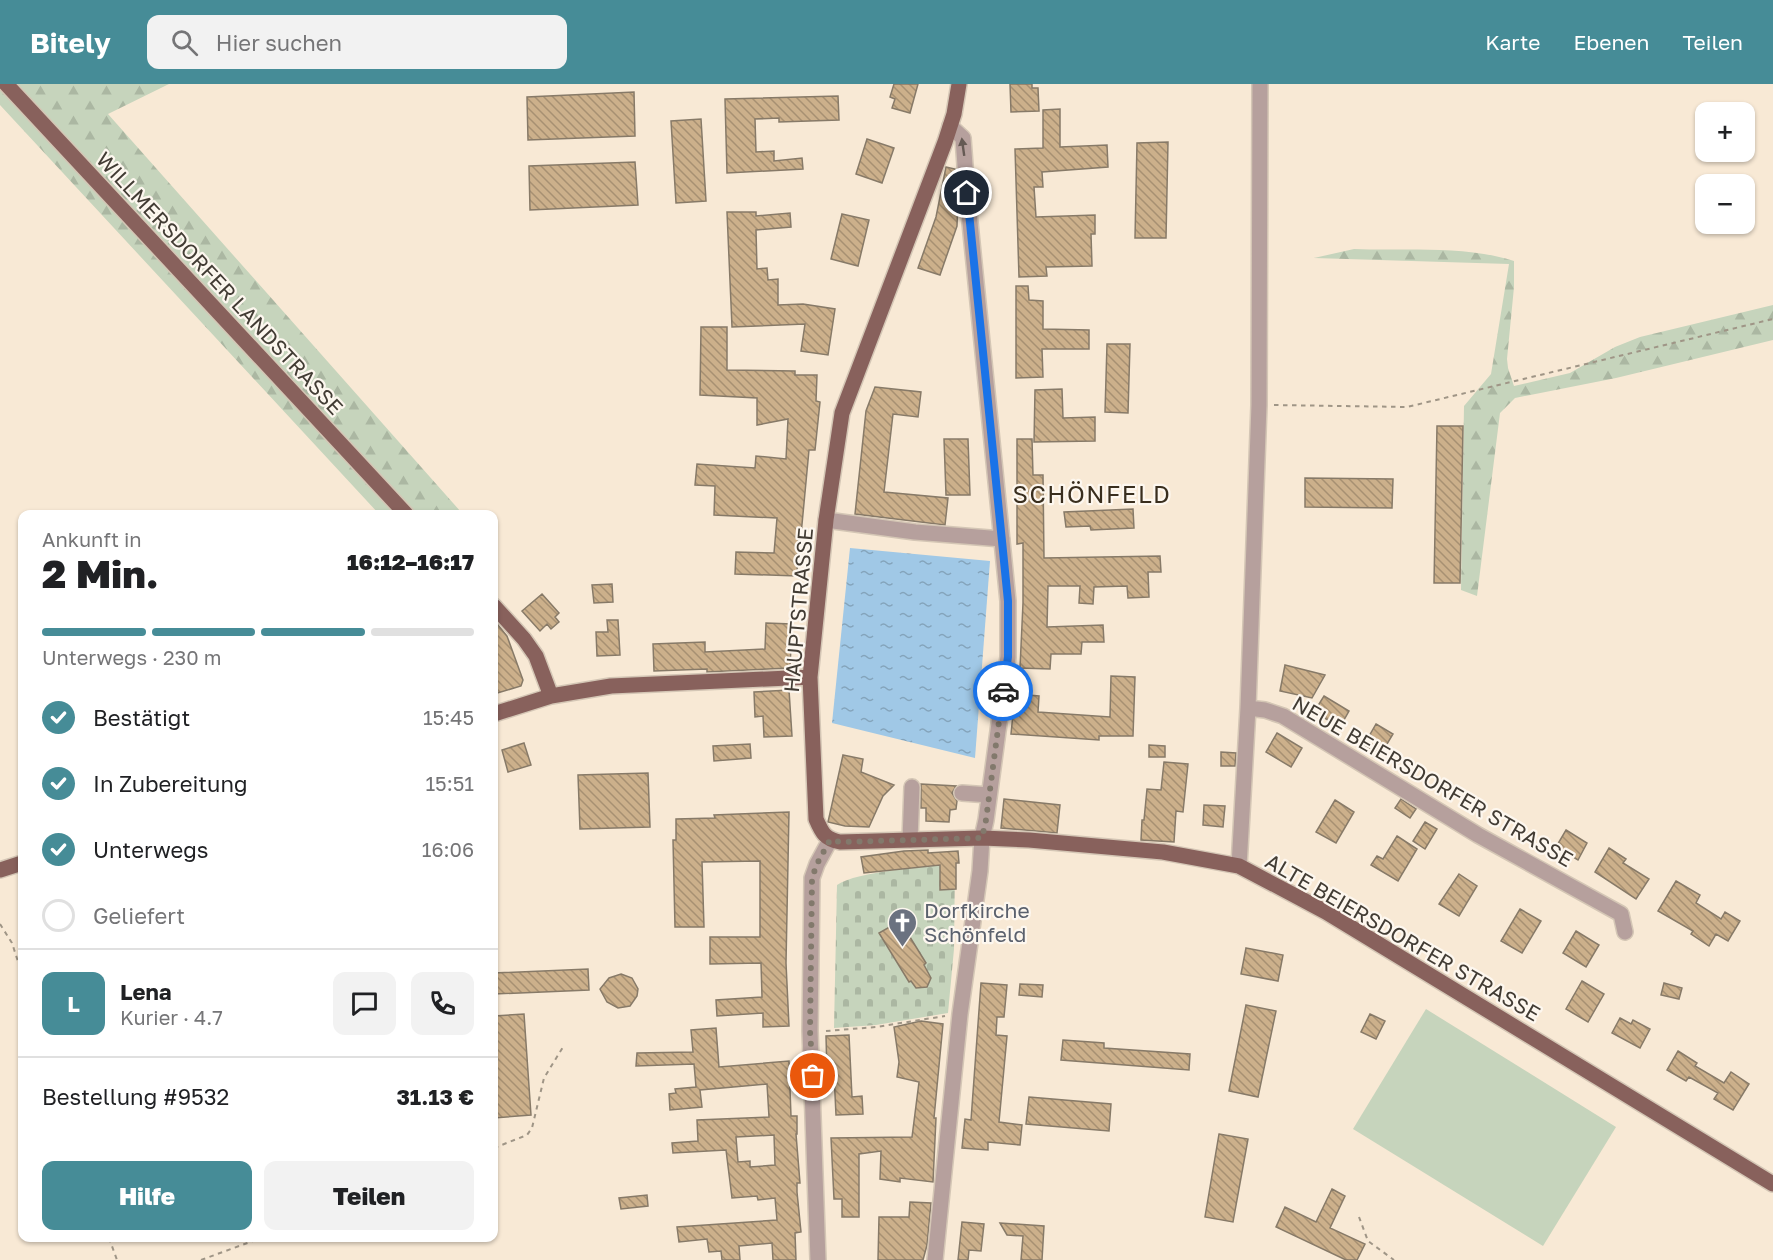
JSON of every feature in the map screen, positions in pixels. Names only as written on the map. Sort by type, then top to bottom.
[{"type":"main road","name":"WILLMERSDORFER LANDSTRASSE","points":[[6,84],[400,510]]},
{"type":"main road","name":"HAUPTSTRASSE","points":[[830,840],[822,832],[816,819],[810,677],[826,520],[842,413],[950,126],[958,84]]},
{"type":"main road","points":[[498,610],[536,656],[551,696]]},
{"type":"main road","points":[[498,713],[551,696],[611,686],[810,677]]},
{"type":"main road","name":"ALTE BEIERSDORFER STRASSE","points":[[830,840],[840,842],[982,838],[1029,840],[1163,852],[1239,866],[1326,912],[1773,1184]]},
{"type":"street","points":[[1239,866],[1248,708],[1259,405],[1260,84]]},
{"type":"street","points":[[935,1260],[960,1014],[1008,657],[1008,601],[963,138],[950,126]]},
{"type":"street","points":[[826,520],[915,532],[1002,539]]},
{"type":"street","name":"NEUE BEIERSDORFER STRASSE","points":[[1248,708],[1265,710],[1283,716],[1478,835],[1621,914],[1625,932]]},
{"type":"street","points":[[910,840],[912,787]]},
{"type":"street","points":[[962,793],[989,795]]},
{"type":"street","points":[[818,1260],[810,1031],[812,878],[830,840]]},
{"type":"path","points":[[1259,405],[1407,407],[1773,320]]},
{"type":"path","points":[[0,924],[12,943],[18,962]]},
{"type":"path","points":[[810,1031],[876,1027],[960,1014]]},
{"type":"path","points":[[498,1146],[527,1135],[532,1128],[544,1078],[564,1047]]},
{"type":"path","points":[[1359,1217],[1368,1241],[1394,1260]]},
{"type":"path","points":[[110,1242],[117,1260]]},
{"type":"path","points":[[201,1260],[250,1242]]},
{"type":"green space","points":[[0,84],[169,84],[108,114],[459,510],[375,510],[0,105]]},
{"type":"green space","points":[[1354,249],[1455,251],[1514,261],[1514,287],[1507,359],[1514,386],[1570,373],[1615,347],[1640,337],[1773,305],[1773,340],[1616,378],[1515,398],[1500,413],[1477,596],[1461,590],[1464,406],[1491,374],[1509,264],[1314,258]]},
{"type":"green space","points":[[955,863],[954,949],[948,1013],[876,1025],[834,1028],[837,885],[860,876],[876,873]]},
{"type":"green space","points":[[1426,1009],[1616,1127],[1543,1246],[1353,1129]]},
{"type":"water","points":[[850,548],[990,561],[975,758],[832,723]]},
{"type":"building","points":[[894,84],[918,84],[910,113],[892,108],[895,99],[890,97]]},
{"type":"building","points":[[1010,84],[1032,84],[1032,88],[1038,88],[1039,111],[1011,112]]},
{"type":"building","points":[[634,92],[635,136],[528,140],[527,97]]},
{"type":"building","points":[[838,96],[839,120],[779,122],[779,118],[755,119],[756,152],[774,151],[774,161],[802,158],[803,169],[727,173],[725,99]]},
{"type":"building","points":[[1060,109],[1060,147],[1107,145],[1108,167],[1042,172],[1043,187],[1034,187],[1036,217],[1095,215],[1095,234],[1091,234],[1092,266],[1046,267],[1047,276],[1019,277],[1015,149],[1043,148],[1043,110]]},
{"type":"building","points":[[701,119],[706,201],[676,203],[671,121]]},
{"type":"building","points":[[867,139],[894,148],[882,183],[856,174]]},
{"type":"building","points":[[1168,142],[1166,238],[1135,238],[1137,143]]},
{"type":"building","points":[[635,162],[638,205],[530,210],[529,166]]},
{"type":"building","points":[[946,167],[955,169],[958,199],[957,226],[940,275],[918,268],[936,217]]},
{"type":"building","points":[[727,212],[756,212],[756,216],[790,213],[791,227],[756,230],[757,269],[767,268],[768,280],[778,279],[778,305],[803,304],[835,309],[828,355],[801,351],[805,324],[732,327]]},
{"type":"building","points":[[842,214],[869,220],[858,266],[831,259]]},
{"type":"building","points":[[1016,286],[1028,286],[1029,300],[1043,301],[1043,329],[1089,330],[1089,349],[1042,349],[1043,377],[1016,378]]},
{"type":"building","points":[[701,327],[727,327],[727,370],[795,371],[795,375],[817,375],[816,401],[820,402],[815,450],[809,450],[801,535],[798,535],[797,576],[735,574],[736,552],[774,553],[777,518],[714,515],[715,486],[695,485],[697,464],[755,468],[756,456],[786,459],[788,419],[757,425],[757,398],[700,395]]},
{"type":"building","points":[[1107,344],[1130,344],[1128,413],[1105,412]]},
{"type":"building","points":[[875,387],[921,392],[918,417],[893,414],[884,492],[948,498],[945,525],[855,514],[866,411]]},
{"type":"building","points":[[1062,389],[1063,418],[1095,417],[1095,441],[1034,442],[1035,390]]},
{"type":"building","points":[[1437,426],[1463,426],[1460,583],[1434,583]]},
{"type":"building","points":[[944,439],[968,439],[970,495],[946,495]]},
{"type":"building","points":[[1017,439],[1032,439],[1033,475],[1043,475],[1044,558],[1160,556],[1161,572],[1148,572],[1149,597],[1128,598],[1127,586],[1094,587],[1093,604],[1079,603],[1080,586],[1048,586],[1047,627],[1103,625],[1104,642],[1082,642],[1081,654],[1051,654],[1050,669],[1020,668],[1023,543],[1017,544]]},
{"type":"building","points":[[1305,478],[1393,479],[1392,508],[1305,507]]},
{"type":"building","points":[[1133,509],[1134,528],[1091,530],[1090,526],[1066,527],[1064,512]]},
{"type":"building","points":[[612,584],[613,602],[594,603],[592,585]]},
{"type":"building","points":[[542,594],[559,613],[555,617],[559,622],[551,629],[547,624],[540,631],[522,611]]},
{"type":"building","points":[[607,620],[618,620],[620,655],[597,656],[596,632],[608,632]]},
{"type":"building","points":[[766,623],[792,624],[790,668],[707,672],[707,669],[654,671],[653,644],[705,642],[705,652],[765,649]]},
{"type":"building","points":[[498,625],[507,636],[523,680],[521,686],[498,693]]},
{"type":"building","points":[[1285,665],[1325,675],[1312,698],[1280,691]]},
{"type":"building","points":[[1111,676],[1135,677],[1133,736],[1099,736],[1099,740],[1011,734],[1015,694],[1039,696],[1038,712],[1110,717]]},
{"type":"building","points":[[789,690],[792,736],[764,737],[763,716],[755,717],[754,692]]},
{"type":"building","points":[[1324,696],[1349,711],[1340,727],[1314,712]]},
{"type":"building","points":[[1376,724],[1393,734],[1381,754],[1364,745]]},
{"type":"building","points":[[1277,733],[1302,748],[1291,767],[1266,752]]},
{"type":"building","points":[[524,743],[531,765],[508,772],[502,750]]},
{"type":"building","points":[[750,744],[751,758],[714,761],[713,746]]},
{"type":"building","points":[[1149,745],[1165,746],[1165,757],[1149,757]]},
{"type":"building","points":[[1221,752],[1236,753],[1235,766],[1221,766]]},
{"type":"building","points":[[843,755],[863,759],[861,772],[894,785],[883,796],[869,827],[845,826],[828,822]]},
{"type":"building","points":[[1164,762],[1188,764],[1183,812],[1176,811],[1174,842],[1141,840],[1147,789],[1161,790]]},
{"type":"building","points":[[648,773],[650,827],[580,829],[578,775]]},
{"type":"building","points":[[921,784],[956,786],[952,793],[957,801],[956,809],[950,810],[949,822],[926,821],[926,808],[921,808]]},
{"type":"building","points":[[1004,799],[1060,805],[1057,833],[1001,828]]},
{"type":"building","points":[[1401,799],[1416,809],[1410,818],[1395,808]]},
{"type":"building","points":[[1335,800],[1354,812],[1336,843],[1316,832]]},
{"type":"building","points":[[1204,805],[1225,806],[1223,827],[1203,825]]},
{"type":"building","points":[[789,812],[786,963],[789,1026],[763,1027],[763,1013],[717,1016],[716,1000],[762,997],[761,963],[710,964],[710,937],[760,937],[760,861],[702,862],[704,927],[675,927],[673,840],[676,840],[676,819]]},
{"type":"building","points":[[1425,822],[1437,829],[1425,849],[1413,841]]},
{"type":"building","points":[[1566,830],[1587,843],[1578,860],[1556,847]]},
{"type":"building","points":[[1397,836],[1417,849],[1398,881],[1371,865],[1377,856],[1383,859]]},
{"type":"building","points":[[1609,848],[1626,859],[1623,863],[1649,879],[1636,899],[1595,872]]},
{"type":"building","points":[[928,850],[928,853],[958,851],[956,889],[940,890],[940,865],[864,873],[861,857]]},
{"type":"building","points":[[1459,874],[1477,886],[1459,916],[1439,904]]},
{"type":"building","points":[[1676,881],[1700,895],[1696,903],[1721,919],[1725,912],[1740,921],[1728,941],[1716,934],[1709,946],[1691,934],[1693,931],[1658,911]]},
{"type":"building","points":[[1520,909],[1541,921],[1522,953],[1501,941]]},
{"type":"building","name":"Dorfkirche Schönfeld","points":[[900,921],[926,963],[924,965],[931,978],[927,987],[916,988],[911,981],[909,982],[879,933]]},
{"type":"building","points":[[1576,931],[1599,945],[1586,967],[1563,953]]},
{"type":"building","points":[[1246,948],[1283,955],[1278,981],[1241,974]]},
{"type":"building","points":[[588,969],[589,990],[498,994],[498,973]]},
{"type":"building","points":[[621,974],[632,978],[638,989],[637,996],[630,1006],[618,1008],[607,1002],[600,989],[609,978]]},
{"type":"building","points":[[1582,981],[1604,994],[1588,1022],[1566,1009]]},
{"type":"building","points":[[981,983],[1007,985],[1004,1017],[997,1017],[996,1035],[1007,1036],[999,1122],[1022,1125],[1020,1145],[988,1142],[988,1150],[962,1148],[965,1119],[971,1120]]},
{"type":"building","points":[[1664,983],[1682,988],[1679,999],[1661,995]]},
{"type":"building","points":[[1020,984],[1043,985],[1042,997],[1019,995]]},
{"type":"building","points":[[1246,1005],[1276,1011],[1258,1097],[1229,1091]]},
{"type":"building","points":[[524,1014],[531,1115],[498,1118],[498,1016]]},
{"type":"building","points":[[1370,1014],[1385,1021],[1376,1039],[1361,1032]]},
{"type":"building","points":[[1620,1018],[1631,1024],[1633,1020],[1650,1029],[1640,1048],[1612,1033]]},
{"type":"building","points":[[921,1021],[943,1024],[934,1118],[936,1118],[933,1182],[900,1178],[900,1182],[880,1179],[881,1151],[859,1154],[859,1217],[842,1217],[842,1199],[834,1199],[831,1138],[912,1137],[919,1082],[897,1077],[899,1062],[894,1027]]},
{"type":"building","points":[[716,1028],[719,1067],[789,1061],[791,1116],[797,1116],[796,1134],[800,1183],[797,1183],[797,1192],[801,1232],[795,1233],[796,1260],[773,1260],[772,1243],[739,1246],[740,1260],[722,1260],[721,1251],[709,1252],[707,1239],[679,1242],[677,1227],[777,1220],[775,1198],[758,1200],[757,1196],[732,1198],[726,1150],[673,1153],[672,1143],[698,1141],[697,1120],[769,1117],[767,1084],[700,1090],[702,1107],[670,1110],[669,1094],[676,1093],[675,1089],[696,1087],[694,1064],[636,1066],[637,1053],[693,1052],[691,1030]],"holes":[[[774,1135],[775,1165],[750,1167],[750,1161],[738,1162],[736,1137]]]},
{"type":"building","points":[[849,1035],[852,1097],[862,1096],[863,1114],[836,1115],[834,1074],[827,1074],[826,1036]]},
{"type":"building","points":[[1063,1040],[1104,1043],[1104,1048],[1190,1054],[1189,1070],[1061,1060]]},
{"type":"building","points":[[1678,1051],[1697,1063],[1695,1066],[1724,1083],[1731,1072],[1749,1084],[1733,1110],[1714,1099],[1718,1093],[1689,1077],[1686,1081],[1667,1070]]},
{"type":"building","points":[[1029,1097],[1111,1104],[1109,1131],[1026,1124]]},
{"type":"building","points":[[1219,1134],[1248,1139],[1233,1222],[1205,1217]]},
{"type":"building","points":[[1332,1189],[1345,1196],[1330,1228],[1365,1244],[1357,1260],[1346,1260],[1276,1227],[1285,1207],[1316,1222]]},
{"type":"building","points":[[647,1195],[648,1206],[621,1209],[619,1198]]},
{"type":"building","points":[[910,1202],[931,1203],[927,1245],[923,1260],[878,1260],[879,1217],[909,1217]]},
{"type":"building","points":[[962,1222],[984,1224],[981,1251],[969,1250],[968,1260],[958,1260]]},
{"type":"building","points":[[1000,1223],[1044,1226],[1042,1260],[1021,1260],[1023,1236],[1007,1235]]},
{"type":"way so far","points":[[813,1076],[810,1031],[812,878],[817,864],[830,840],[840,842],[982,838],[1003,691]]},
{"type":"place","name":"Dorfkirche Schönfeld","points":[[903,948]]},
{"type":"district","name":"SCHÖNFELD","points":[[1092,493]]},
{"type":"route","points":[[967,193],[1008,601],[1008,657],[1003,691]]}]
